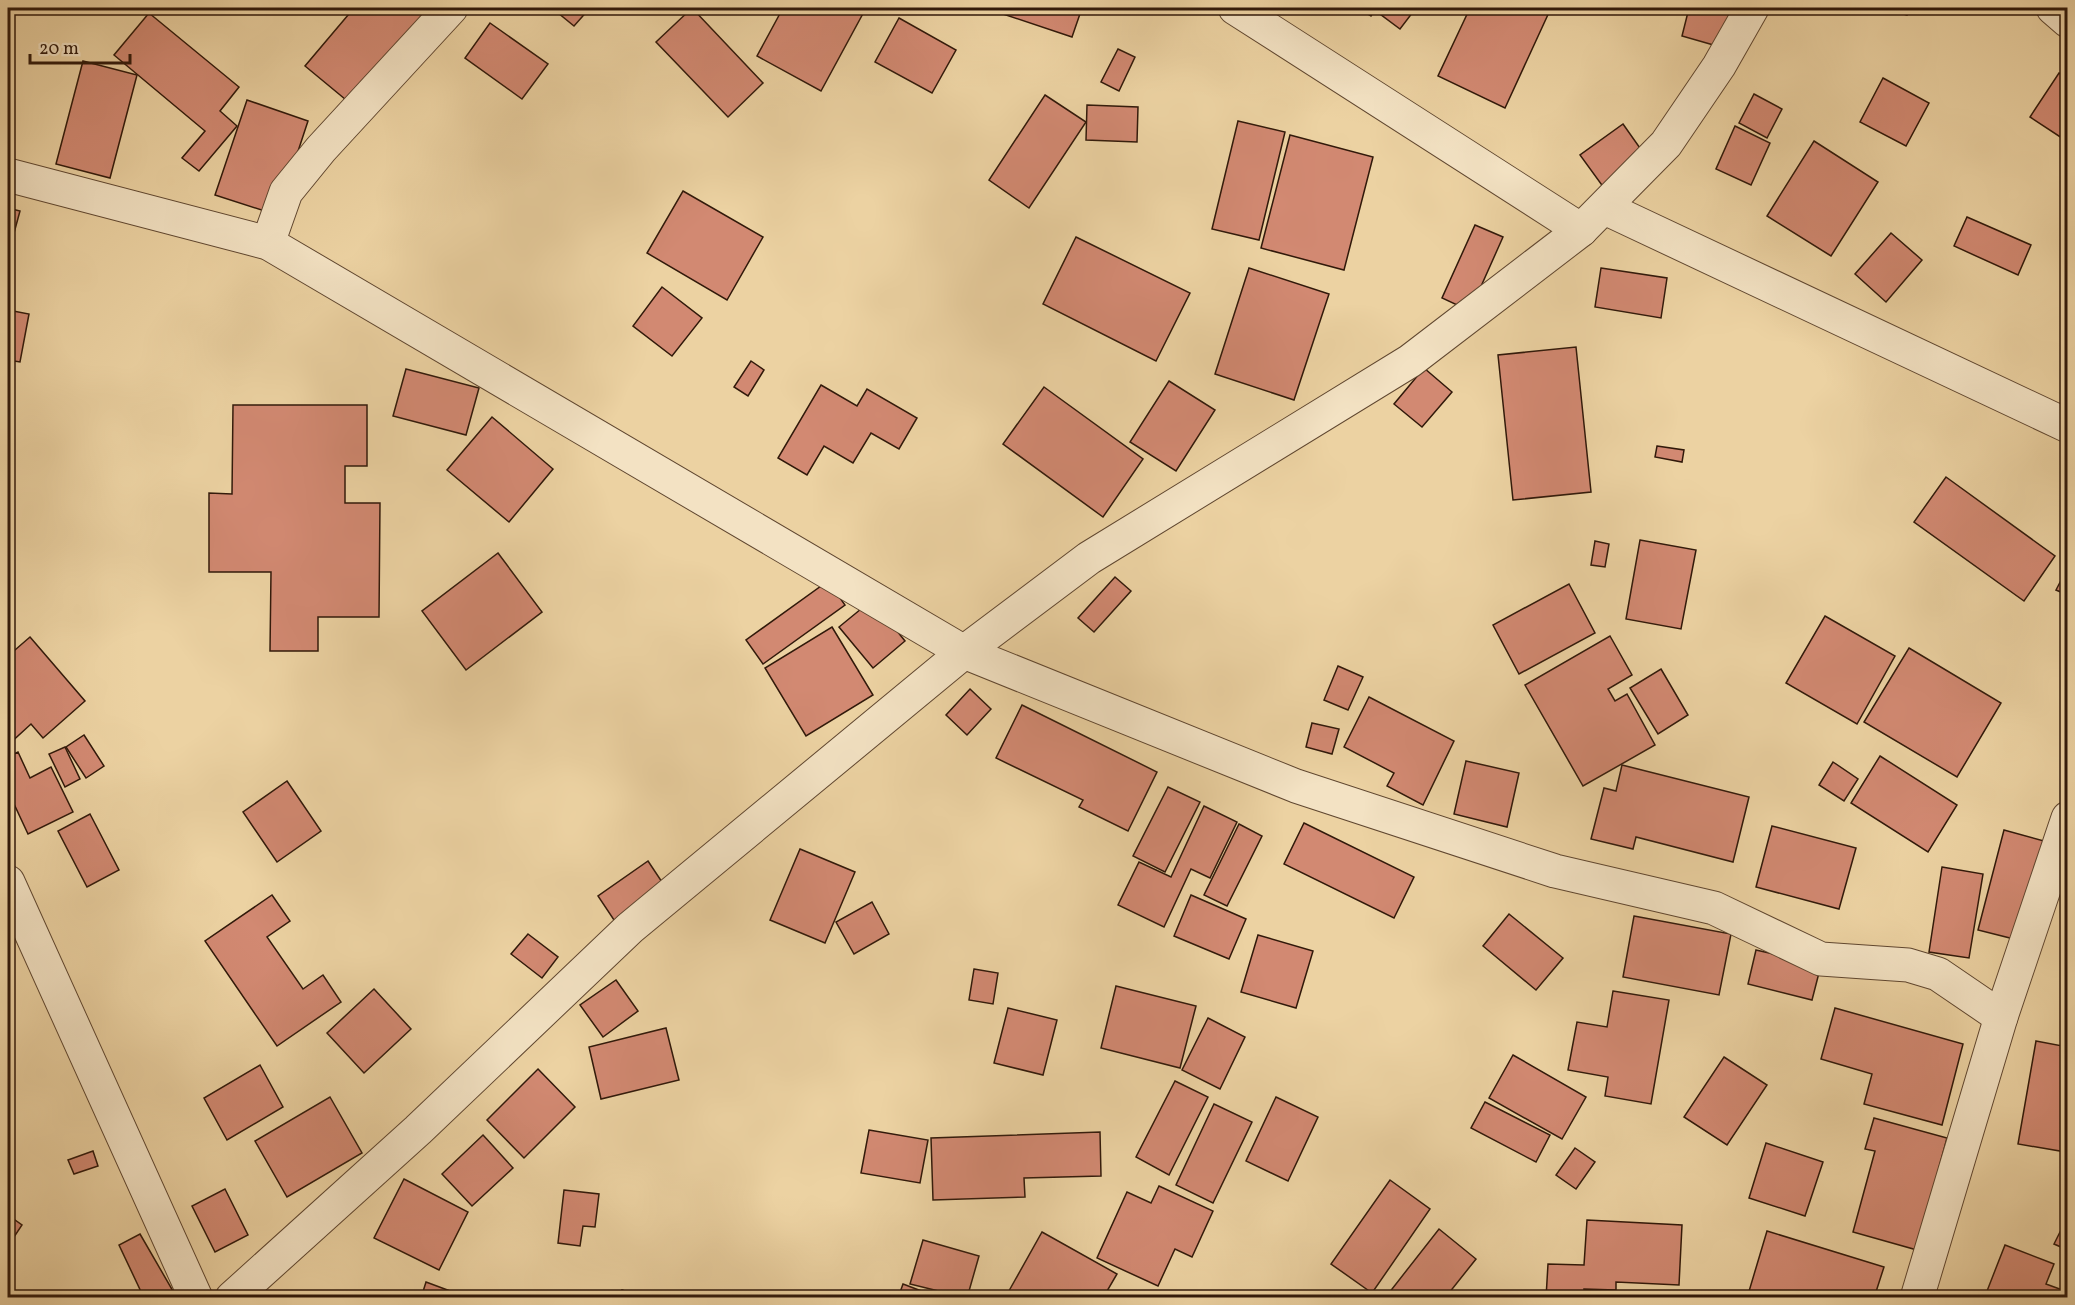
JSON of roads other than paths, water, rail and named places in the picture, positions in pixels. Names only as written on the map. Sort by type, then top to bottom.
[{"type":"street","points":[[268,243],[286,192],[321,149],[451,8]]},
{"type":"street","points":[[1235,8],[1581,230]]},
{"type":"street","points":[[232,1298],[418,1130],[630,928],[964,652],[1089,558],[1410,361],[1581,230],[1666,144],[1719,66],[1752,8]]},
{"type":"street","points":[[2053,8],[2067,21]]},
{"type":"street","points":[[8,175],[268,243],[964,652],[1296,786],[1555,871],[1714,908],[1800,952],[1821,959],[1908,965],[1938,974],[2001,1017]]},
{"type":"street","points":[[1605,208],[2067,426]]},
{"type":"street","points":[[1917,1298],[2001,1017],[2067,818]]},
{"type":"street","points":[[8,882],[196,1298]]}]
